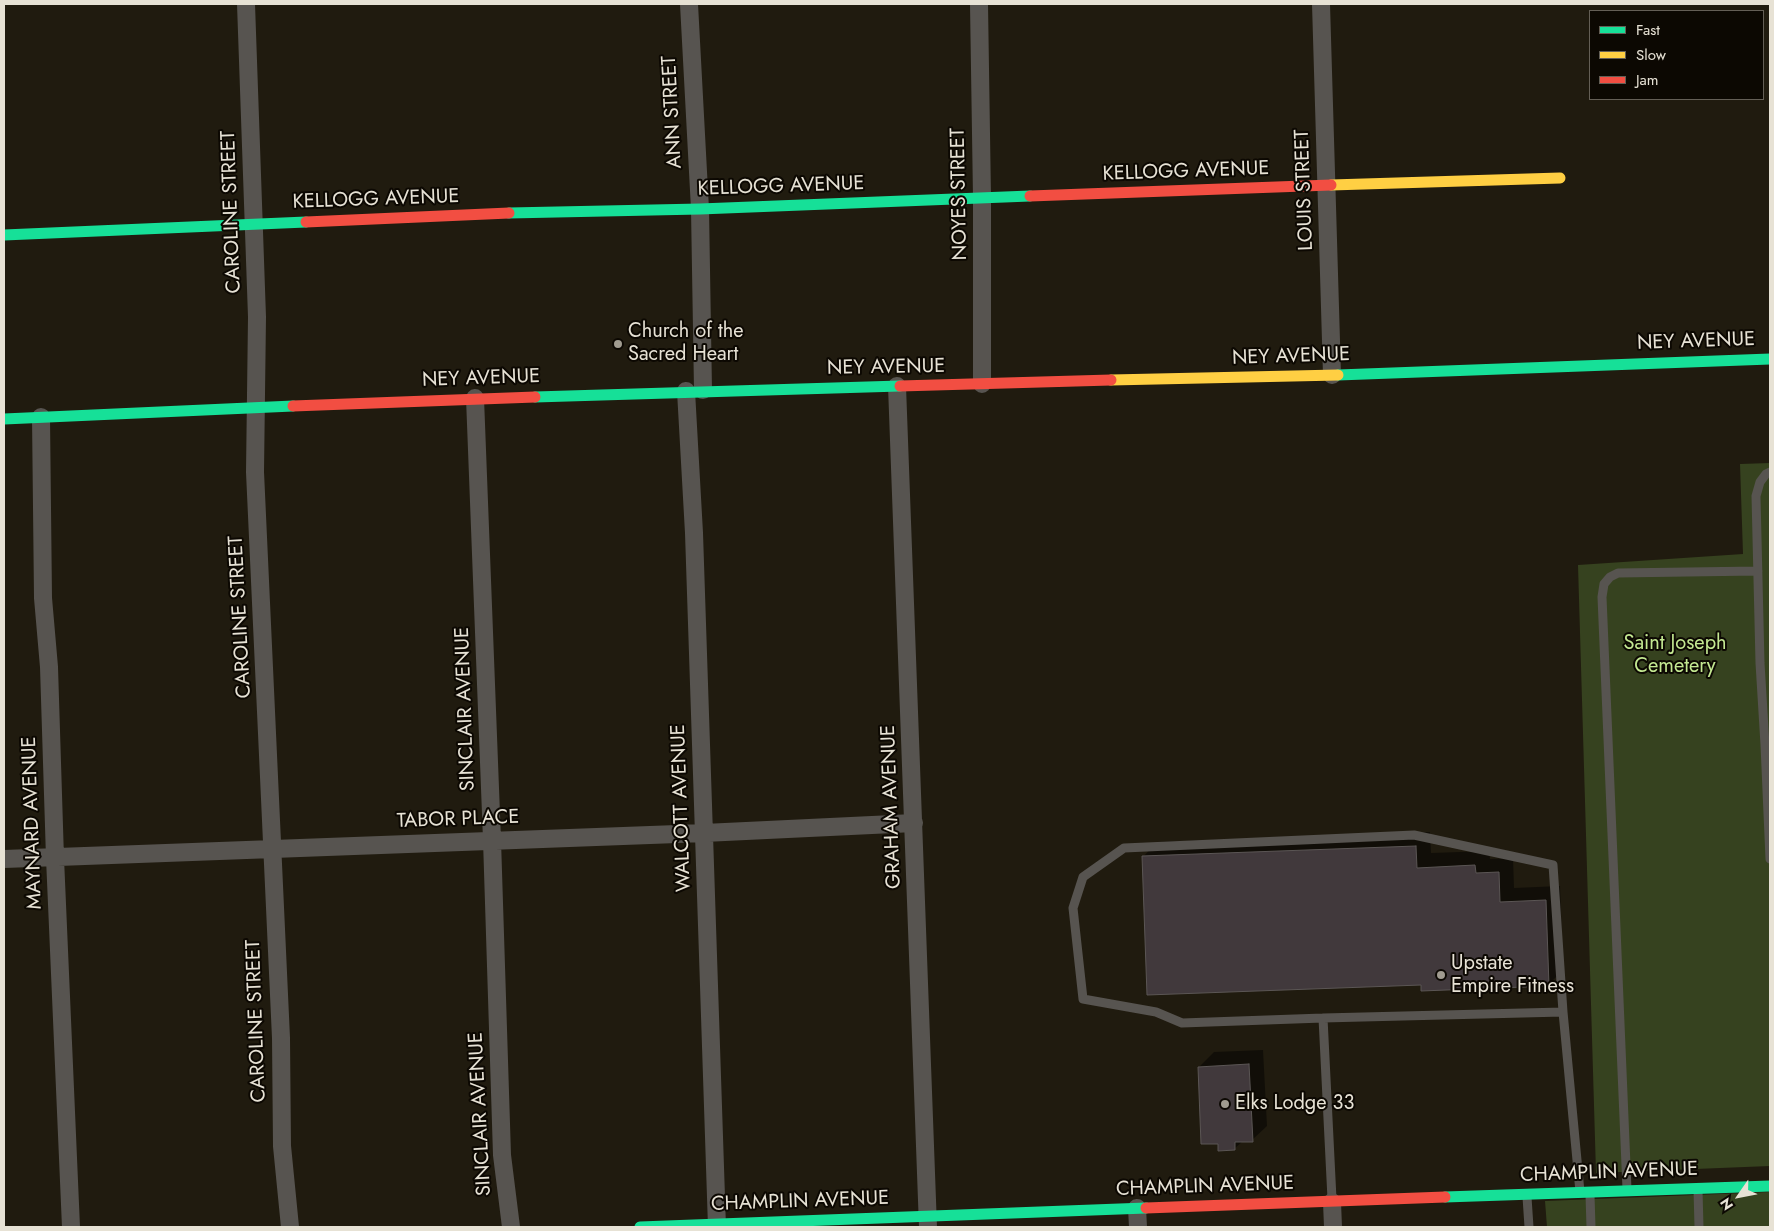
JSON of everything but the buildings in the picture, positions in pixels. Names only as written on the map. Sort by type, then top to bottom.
[{"type":"street","name":"CAROLINE STREET","points":[[246,4],[257,317],[255,472],[281,1038],[282,1146],[290,1227]]},
{"type":"street","name":"ANN STREET","points":[[689,4],[700,208],[700,247]]},
{"type":"street","name":"NOYES STREET","points":[[979,4],[982,384]]},
{"type":"street","name":"LOUIS STREET","points":[[1321,4],[1332,374]]},
{"type":"street","name":"KELLOGG AVENUE","points":[[4,235],[530,212],[700,208],[1560,178]]},
{"type":"street","name":"WALCOTT AVENUE","points":[[700,247],[694,390],[694,533],[717,1226]]},
{"type":"street","name":"NEY AVENUE","points":[[4,419],[694,390],[1332,374],[1770,359]]},
{"type":"street","name":"GRAHAM AVENUE","points":[[897,386],[928,1222]]},
{"type":"street","name":"SINCLAIR AVENUE","points":[[475,398],[502,1155],[511,1227]]},
{"type":"street","name":"MAYNARD AVENUE","points":[[41,417],[43,598],[48,667],[71,1227]]},
{"type":"street","name":"TABOR PLACE","points":[[4,860],[914,823]]},
{"type":"street","name":"CHAMPLIN AVENUE","points":[[640,1227],[717,1226],[801,1220],[928,1222],[1137,1208],[1770,1186]]},
{"type":"street","points":[[1332,1202],[1333,1227]]},
{"type":"street","points":[[1137,1208],[1138,1227]]},
{"type":"lane","points":[[1770,472],[1760,482],[1756,496],[1760,663],[1768,745],[1770,859]]},
{"type":"lane","points":[[1627,1191],[1602,597],[1604,584],[1610,577],[1618,573],[1758,571]]},
{"type":"lane","points":[[1563,1012],[1182,1023],[1156,1012],[1083,999],[1074,908],[1083,877],[1124,848],[1414,835],[1553,865],[1563,1012],[1591,1227]]},
{"type":"lane","points":[[1324,1018],[1332,1202]]},
{"type":"lane","points":[[1698,1188],[1699,1227]]},
{"type":"lane","points":[[1527,1194],[1528,1227]]},
{"type":"green space","name":"Saint Joseph Cemetery","points":[[1770,463],[1770,1166],[1596,1173],[1578,565],[1743,554],[1740,464]]},
{"type":"green space","points":[[1770,1192],[1770,1227],[1547,1227],[1545,1201]]},
{"type":"traffic: fast","points":[[509,213],[700,209],[1030,196]]},
{"type":"traffic: fast","points":[[4,235],[306,222]]},
{"type":"traffic: fast","points":[[1338,375],[1770,359]]},
{"type":"traffic: fast","points":[[535,397],[900,386]]},
{"type":"traffic: fast","points":[[4,419],[293,406]]},
{"type":"traffic: fast","points":[[1445,1197],[1770,1186]]},
{"type":"traffic: fast","points":[[640,1227],[1146,1208]]},
{"type":"traffic: slow","points":[[1331,185],[1560,178]]},
{"type":"traffic: slow","points":[[1111,380],[1338,375]]},
{"type":"traffic: jam","points":[[1030,196],[1331,185]]},
{"type":"traffic: jam","points":[[306,222],[509,213]]},
{"type":"traffic: jam","points":[[900,386],[1111,380]]},
{"type":"traffic: jam","points":[[293,406],[535,397]]},
{"type":"traffic: jam","points":[[1146,1208],[1445,1197]]},
{"type":"place","name":"Church of the Sacred Heart","points":[[618,344]]},
{"type":"place","name":"Upstate Empire Fitness","points":[[1441,975]]},
{"type":"place","name":"Elks Lodge 33","points":[[1225,1104]]}]
